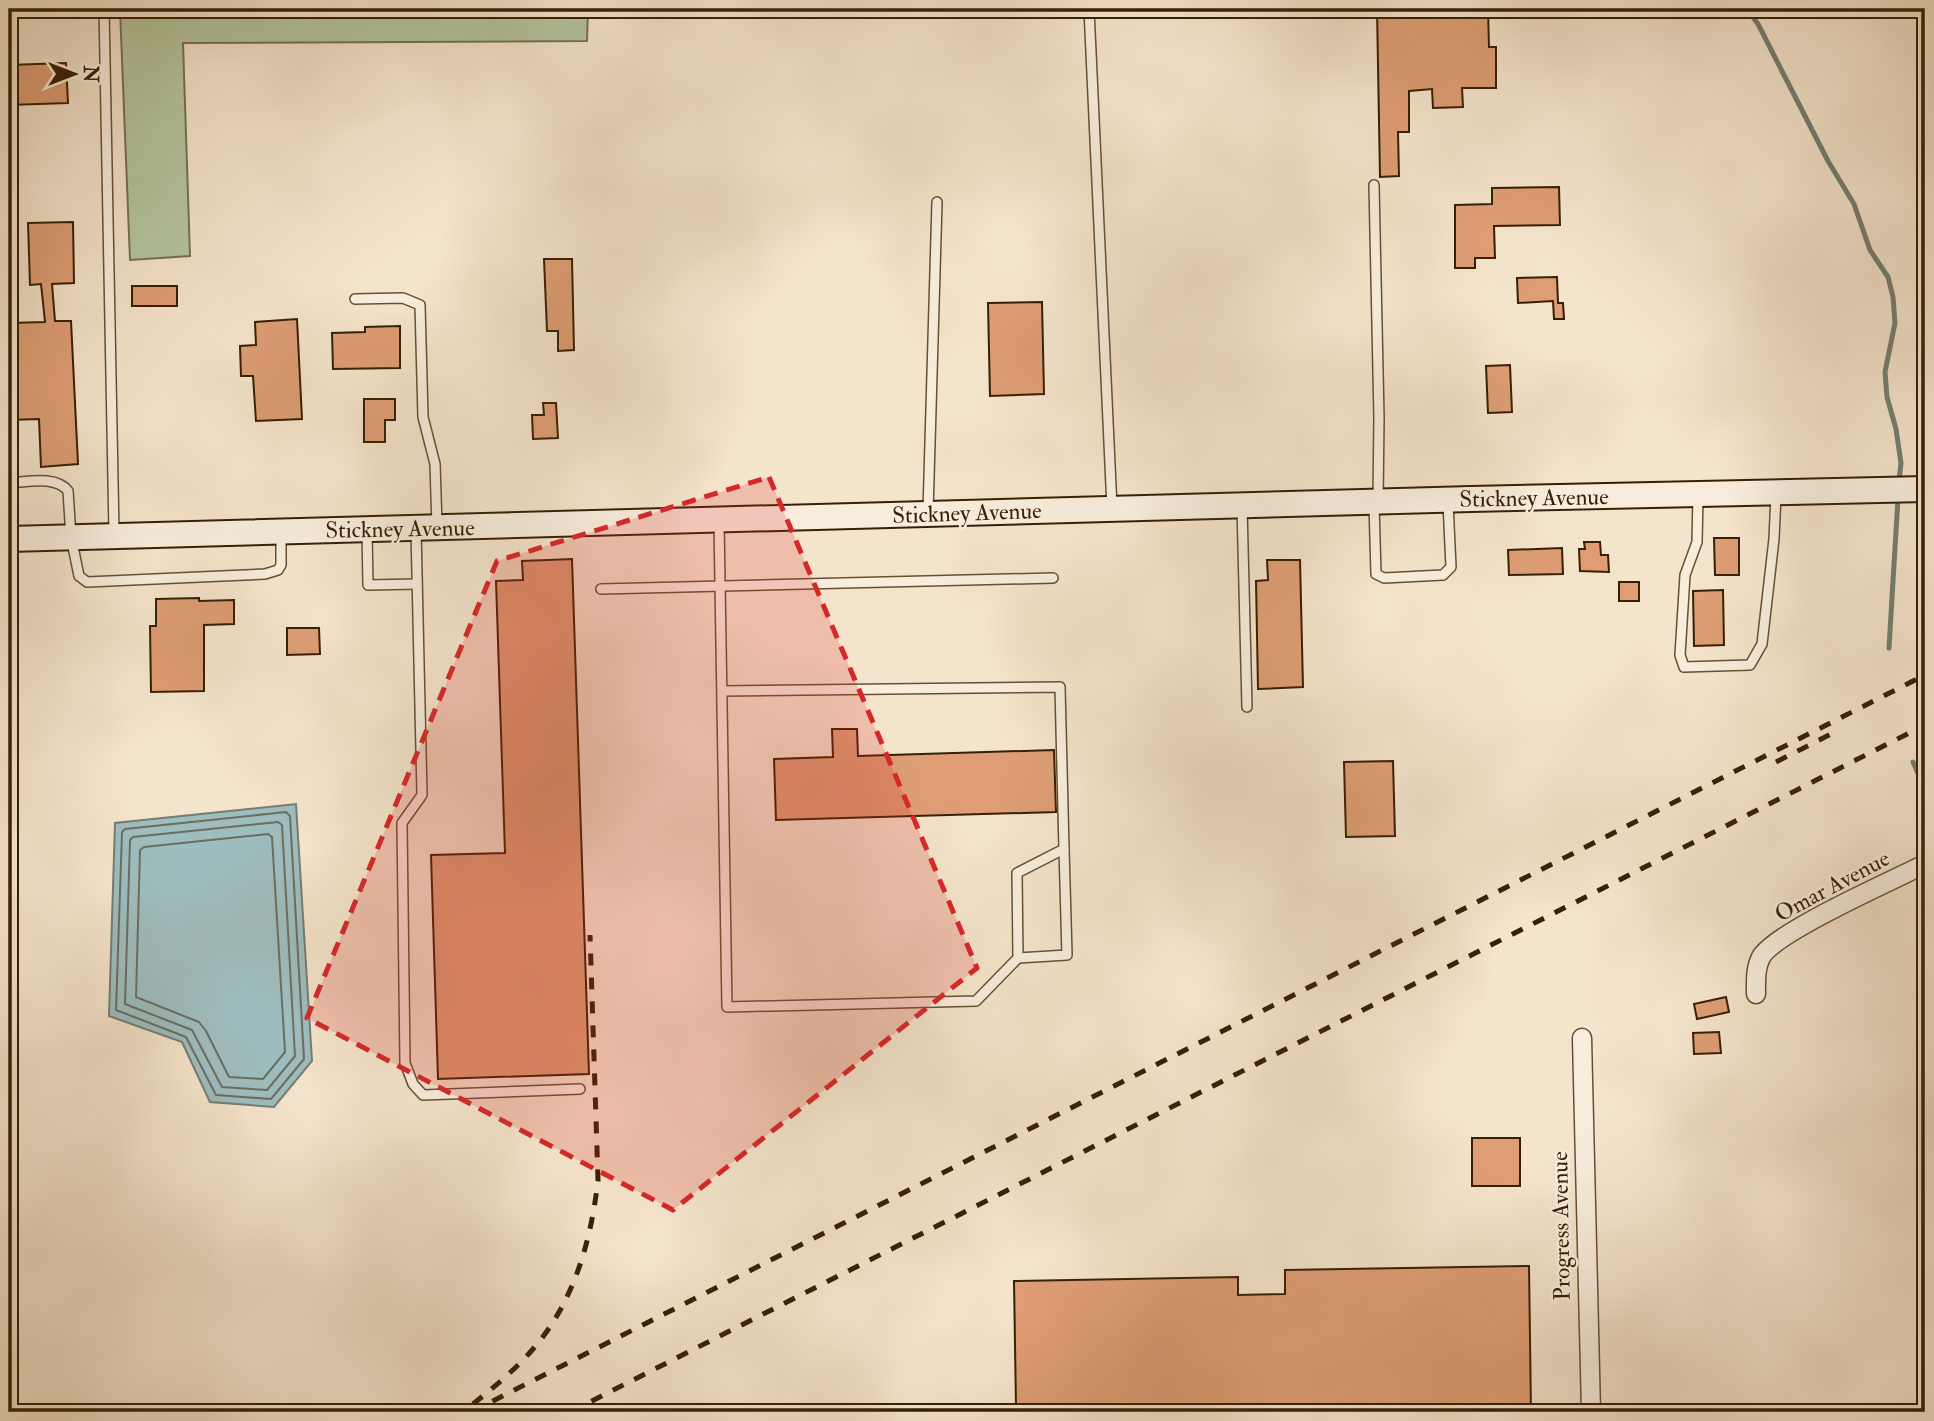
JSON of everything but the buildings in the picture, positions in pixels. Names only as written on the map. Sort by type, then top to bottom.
[{"type":"street","name":"Stickney Avenue","points":[[9,539],[1925,489]]},
{"type":"street","name":"Omar Avenue","points":[[1756,994],[1756,970],[1760,958],[1772,946],[1802,927],[1925,864]]},
{"type":"street","name":"Progress Avenue","points":[[1582,1038],[1591,1412]]},
{"type":"lane","points":[[104,9],[114,536]]},
{"type":"lane","points":[[1089,9],[1112,509]]},
{"type":"lane","points":[[1374,186],[1379,429],[1376,574],[1384,578],[1443,575],[1451,567],[1448,500]]},
{"type":"lane","points":[[928,514],[937,202]]},
{"type":"lane","points":[[355,299],[402,298],[420,305],[423,417],[435,464],[417,584],[422,795],[402,823],[405,1063],[413,1084],[424,1095],[580,1089]]},
{"type":"lane","points":[[9,483],[54,481],[64,485],[68,491],[71,537],[79,576],[87,582],[265,573],[278,570],[281,565],[281,532]]},
{"type":"lane","points":[[1699,495],[1697,542],[1685,575],[1680,655],[1684,667],[1750,665],[1762,644],[1774,539],[1776,493]]},
{"type":"lane","points":[[1242,506],[1247,707]]},
{"type":"lane","points":[[719,520],[727,1007],[976,1001],[1018,958],[1067,955],[1060,687],[722,691]]},
{"type":"lane","points":[[367,530],[368,585],[417,584]]},
{"type":"lane","points":[[601,589],[1053,578]]},
{"type":"lane","points":[[1018,958],[1017,873],[1064,849]]},
{"type":"highlighted area","points":[[769,477],[977,968],[673,1210],[307,1018],[497,561]]},
{"type":"green space","points":[[120,9],[588,9],[587,41],[183,43],[190,256],[130,260]]},
{"type":"water","points":[[296,804],[312,1061],[274,1107],[210,1102],[182,1042],[109,1016],[115,823]]},
{"type":"waterway","points":[[1747,9],[1758,24],[1828,161],[1854,204],[1870,250],[1888,277],[1895,323],[1885,372],[1887,397],[1896,429],[1901,463],[1899,481]]},
{"type":"waterway","points":[[1889,648],[1898,498]]},
{"type":"waterway","points":[[1913,762],[1925,789]]},
{"type":"railway","points":[[471,1412],[1925,675]]},
{"type":"railway","points":[[570,1412],[1925,725]]},
{"type":"railway","points":[[1776,762],[1839,730]]},
{"type":"railway","points":[[473,1404],[519,1364],[547,1331],[570,1291],[591,1226],[598,1180],[590,935]]}]
